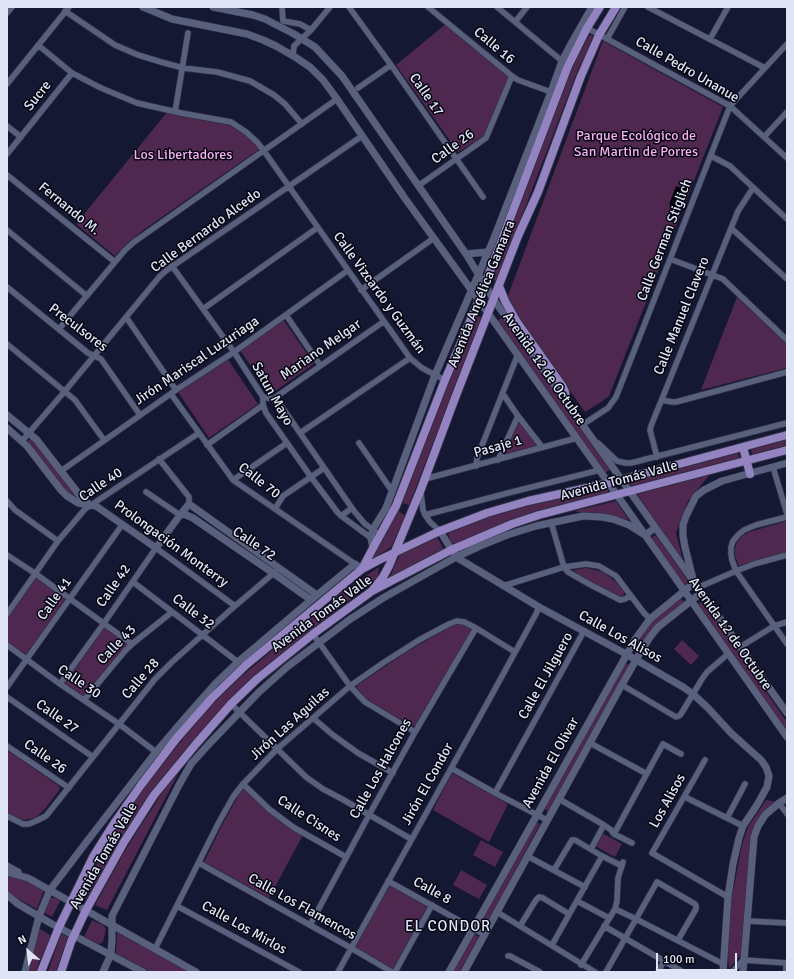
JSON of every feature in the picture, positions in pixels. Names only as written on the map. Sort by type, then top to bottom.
[{"type":"main road","name":"Avenida 12 de Octubre","points":[[143,7],[172,19],[246,34],[276,46],[293,55],[310,67],[323,80],[404,197],[518,354],[787,737]]},
{"type":"main road","name":"Avenida 12 de Octubre","points":[[213,7],[253,14],[302,38],[315,47],[342,76],[466,254],[494,300],[787,713]]},
{"type":"main road","name":"Avenida Angélica Gamarra","points":[[375,541],[373,529],[390,509],[396,506],[445,380],[479,300],[572,42],[592,7]]},
{"type":"main road","name":"Avenida Angélica Gamarra","points":[[362,569],[390,509],[392,491],[435,375],[488,252],[551,92],[565,63],[600,7]]},
{"type":"main road","name":"Avenida Angélica Gamarra","points":[[372,591],[383,577],[389,566],[425,479],[518,236],[538,192],[581,76],[603,37],[616,7]]},
{"type":"main road","points":[[466,254],[488,252]]},
{"type":"main road","points":[[499,286],[504,299],[517,322],[563,387],[566,403]]},
{"type":"main road","points":[[7,415],[29,433],[47,452],[81,497],[90,505]]},
{"type":"main road","points":[[7,428],[31,451],[67,496],[78,502],[90,505]]},
{"type":"main road","name":"Avenida Tomás Valle","points":[[40,972],[59,927],[93,858],[115,822],[176,738],[212,698],[246,665],[362,569],[440,532],[487,513],[609,483],[787,435]]},
{"type":"main road","points":[[743,447],[750,474]]},
{"type":"main road","name":"Avenida Tomás Valle","points":[[61,972],[74,936],[86,910],[124,842],[154,795],[231,704],[257,679],[313,634],[372,591],[451,550],[519,522],[569,507],[787,450]]},
{"type":"main road","points":[[698,588],[683,536],[683,525],[696,496],[708,487],[722,481],[787,463]]},
{"type":"main road","points":[[189,504],[317,595]]},
{"type":"main road","name":"Calle 42","points":[[156,548],[189,504]]},
{"type":"main road","name":"Prolongación Monterry","points":[[90,505],[100,509],[156,548]]},
{"type":"main road","points":[[193,518],[199,511]]},
{"type":"main road","name":"Calle 72","points":[[180,515],[184,514],[193,518],[311,600]]},
{"type":"main road","name":"Avenida Tomás Valle","points":[[104,972],[111,954],[112,916],[191,764],[258,692],[275,677],[349,620],[384,598],[456,557],[507,535],[550,522],[582,516],[602,517],[629,525],[645,534]]},
{"type":"main road","points":[[645,534],[655,528]]},
{"type":"main road","name":"Calle Los Alisos","points":[[440,532],[456,557],[539,607],[683,687],[708,708],[731,733],[761,760],[766,767],[769,776],[767,787],[743,826],[735,857],[728,897],[723,968]]},
{"type":"main road","name":"Avenida Tomás Valle","points":[[25,972],[39,916],[50,890],[184,718],[216,683],[238,662],[311,600],[355,564],[362,569]]},
{"type":"main road","name":"Avenida El Olivar","points":[[449,972],[636,638],[650,619],[684,591],[698,588]]},
{"type":"main road","name":"Avenida El Olivar","points":[[465,971],[636,660],[658,627],[691,601],[698,588]]},
{"type":"main road","points":[[743,972],[754,837],[758,826],[765,816],[787,798]]},
{"type":"main road","points":[[7,866],[196,972]]},
{"type":"main road","points":[[7,872],[28,878]]},
{"type":"main road","points":[[7,896],[18,904],[74,936],[111,954],[142,972]]},
{"type":"street","points":[[7,13],[12,7]]},
{"type":"street","points":[[282,7],[283,21]]},
{"type":"street","points":[[293,55],[294,46],[311,30],[330,7]]},
{"type":"street","name":"Calle 17","points":[[348,7],[391,65],[483,197]]},
{"type":"street","name":"Calle 16","points":[[428,7],[512,76],[518,80],[551,92]]},
{"type":"street","points":[[497,7],[565,63]]},
{"type":"street","points":[[515,22],[527,7]]},
{"type":"street","name":"Avenida Angélica Gamarra","points":[[603,37],[625,7]]},
{"type":"street","points":[[648,7],[765,68]]},
{"type":"street","points":[[710,39],[728,7]]},
{"type":"street","points":[[7,84],[67,9],[95,32],[115,45],[138,55],[183,68],[217,72],[250,81],[274,95],[285,104],[302,124]]},
{"type":"street","points":[[265,19],[300,24],[311,30]]},
{"type":"street","name":"Calle Pedro Unanue","points":[[587,28],[730,106],[787,158]]},
{"type":"street","points":[[175,112],[188,33]]},
{"type":"street","name":"Calle German Stiglich","points":[[582,425],[608,408],[616,396],[730,106],[787,44]]},
{"type":"street","name":"Calle Vizcardo y Guzmán","points":[[38,45],[72,73],[101,88],[136,103],[231,122],[246,132],[264,151],[347,271],[410,358],[422,368],[445,380]]},
{"type":"street","points":[[358,88],[391,65]]},
{"type":"street","name":"Sucre","points":[[7,154],[72,73]]},
{"type":"street","name":"Calle 26","points":[[418,186],[486,138],[512,76]]},
{"type":"street","points":[[59,329],[125,250],[142,236],[337,99]]},
{"type":"street","points":[[764,137],[787,112]]},
{"type":"street","points":[[7,126],[20,137]]},
{"type":"street","name":"Calle Bernardo Alcedo","points":[[22,441],[160,276],[172,266],[362,136]]},
{"type":"street","points":[[711,156],[730,166],[787,219]]},
{"type":"street","name":"Fernando M.","points":[[7,174],[115,262]]},
{"type":"street","name":"Calle Manuel Clavero","points":[[657,457],[650,430],[651,426],[731,228],[738,212],[753,188]]},
{"type":"street","name":"Calle Vizcardo y Guzmán","points":[[203,309],[317,228]]},
{"type":"street","points":[[731,228],[787,280]]},
{"type":"street","points":[[7,230],[87,296]]},
{"type":"street","points":[[361,290],[434,238]]},
{"type":"street","points":[[670,259],[723,279],[787,340]]},
{"type":"street","name":"Satun Mayo","points":[[172,266],[234,352],[264,397],[266,413],[311,477],[338,513],[375,541]]},
{"type":"street","name":"Jirón Mariscal Luzuriaga","points":[[61,471],[173,392],[234,352],[347,271]]},
{"type":"street","name":"Preculsores","points":[[7,288],[88,353],[102,360],[140,415]]},
{"type":"street","points":[[286,315],[320,365]]},
{"type":"street","name":"Calle 70","points":[[126,317],[199,433],[233,480],[355,564]]},
{"type":"street","name":"Mariano Melgar","points":[[272,399],[383,322]]},
{"type":"street","points":[[7,344],[75,400],[104,440]]},
{"type":"street","points":[[476,466],[477,458],[518,354]]},
{"type":"street","points":[[300,433],[410,358]]},
{"type":"street","points":[[662,400],[676,402],[787,372]]},
{"type":"street","points":[[503,394],[542,447]]},
{"type":"street","points":[[264,397],[272,399],[282,407],[352,508],[365,524],[373,529]]},
{"type":"street","points":[[207,445],[264,405]]},
{"type":"street","points":[[498,460],[518,416]]},
{"type":"street","name":"Avenida Tomás Valle","points":[[592,438],[618,461],[631,463],[787,423]]},
{"type":"street","name":"Calle 40","points":[[7,614],[58,541],[84,509],[199,433]]},
{"type":"street","name":"Pasaje 1","points":[[425,479],[577,438]]},
{"type":"street","points":[[233,480],[287,443]]},
{"type":"street","points":[[359,443],[392,491]]},
{"type":"street","points":[[159,459],[189,497],[189,504]]},
{"type":"street","points":[[773,467],[787,515],[744,530],[733,541],[731,554],[736,571],[787,644]]},
{"type":"street","points":[[275,509],[283,496],[324,468]]},
{"type":"street","points":[[425,515],[600,470]]},
{"type":"street","name":"Calle Los Alisos","points":[[421,489],[421,499],[425,515],[440,532]]},
{"type":"street","points":[[146,492],[180,515]]},
{"type":"street","points":[[7,501],[15,510],[58,541]]},
{"type":"street","points":[[341,516],[352,508]]},
{"type":"street","points":[[550,522],[564,568],[568,572],[620,600],[630,596]]},
{"type":"street","name":"Calle 41","points":[[7,688],[122,525]]},
{"type":"street","name":"Calle 42","points":[[60,684],[156,548]]},
{"type":"street","name":"Prolongación Monterry","points":[[156,548],[234,606]]},
{"type":"street","points":[[7,555],[36,574],[132,644]]},
{"type":"street","points":[[698,588],[754,564],[787,555]]},
{"type":"street","points":[[503,586],[564,568],[586,564],[601,567],[616,576],[630,596],[650,619]]},
{"type":"street","name":"Calle 28","points":[[7,816],[23,824],[30,824],[46,816],[155,679],[234,606],[280,568]]},
{"type":"street","name":"Calle 32","points":[[133,582],[238,662]]},
{"type":"street","name":"Jirón El Condor","points":[[338,972],[539,607]]},
{"type":"street","name":"Calle 43","points":[[84,700],[132,644],[172,612]]},
{"type":"street","name":"Jirón Las Aguilas","points":[[155,949],[226,809],[243,784],[277,749],[350,686],[419,640],[449,624],[457,622],[464,622],[476,628],[515,652]]},
{"type":"street","points":[[740,647],[774,626],[787,622]]},
{"type":"street","name":"Calle Los Halcones","points":[[310,925],[415,732],[476,628]]},
{"type":"street","name":"Calle El Jilguero","points":[[495,793],[584,631]]},
{"type":"street","points":[[313,634],[350,686],[369,705],[415,732]]},
{"type":"street","name":"Calle 30","points":[[7,645],[156,752]]},
{"type":"street","points":[[622,685],[676,717],[681,714],[707,672],[728,654]]},
{"type":"street","name":"Calle 27","points":[[7,697],[93,757]]},
{"type":"street","points":[[231,704],[306,777],[323,789],[411,839]]},
{"type":"street","points":[[314,718],[332,736],[358,754],[393,773]]},
{"type":"street","points":[[590,743],[647,774]]},
{"type":"street","points":[[614,834],[663,744],[681,754]]},
{"type":"street","name":"Calle 26","points":[[7,746],[68,788]]},
{"type":"street","name":"Los Alisos","points":[[705,760],[652,853],[728,897]]},
{"type":"street","points":[[451,768],[547,820]]},
{"type":"street","name":"Calle Cisnes","points":[[243,784],[269,809],[293,827],[346,857]]},
{"type":"street","points":[[727,818],[745,784]]},
{"type":"street","points":[[685,797],[743,826]]},
{"type":"street","points":[[559,799],[604,825],[614,834],[632,843]]},
{"type":"street","points":[[780,803],[787,814]]},
{"type":"street","points":[[591,849],[604,825]]},
{"type":"street","points":[[554,870],[572,840],[575,840],[602,856],[622,864],[618,878],[617,902],[615,909],[581,965]]},
{"type":"street","points":[[527,856],[585,888]]},
{"type":"street","points":[[552,945],[602,856]]},
{"type":"street","name":"Calle Los Flamencos","points":[[199,863],[394,972]]},
{"type":"street","name":"Calle 8","points":[[388,881],[485,935]]},
{"type":"street","points":[[606,972],[658,882],[696,906],[696,909],[678,940]]},
{"type":"street","points":[[520,926],[539,897],[570,914]]},
{"type":"street","points":[[577,901],[609,918]]},
{"type":"street","points":[[394,972],[432,905]]},
{"type":"street","name":"Calle Los Mirlos","points":[[177,906],[299,972]]},
{"type":"street","points":[[615,909],[678,940],[723,968]]},
{"type":"street","points":[[497,912],[552,945],[581,965],[595,972]]},
{"type":"street","points":[[747,921],[787,923]]},
{"type":"street","points":[[604,926],[684,972]]},
{"type":"street","points":[[508,956],[539,972]]},
{"type":"street","points":[[732,972],[743,960],[786,963],[786,972]]},
{"type":"street","points":[[658,972],[664,961]]},
{"type":"green space","points":[[447,23],[510,75],[486,133],[458,152],[396,65]]},
{"type":"green space","points":[[592,34],[594,39],[579,67],[497,281],[489,279],[572,67],[589,36]]},
{"type":"green space","name":"Parque Ecológico de San Martin de Porres","points":[[603,41],[723,107],[609,396],[585,412],[506,301]]},
{"type":"green space","name":"Los Libertadores","points":[[168,111],[234,125],[261,148],[142,231],[115,256],[76,224]]},
{"type":"green space","points":[[737,297],[787,344],[787,368],[701,390]]},
{"type":"green space","points":[[475,315],[482,318],[409,505],[402,503]]},
{"type":"green space","points":[[502,316],[610,470],[604,473],[498,321]]},
{"type":"green space","points":[[283,319],[314,364],[271,394],[239,349]]},
{"type":"green space","points":[[227,358],[258,404],[209,438],[178,392]]},
{"type":"green space","points":[[518,421],[520,421],[537,444],[537,447],[506,454],[504,451]]},
{"type":"green space","points":[[31,438],[78,499],[68,494],[28,443]]},
{"type":"green space","points":[[787,438],[787,446],[752,454],[752,448]]},
{"type":"green space","points":[[734,452],[738,453],[738,458],[633,486],[629,481]]},
{"type":"green space","points":[[711,473],[688,501],[676,533],[684,564],[637,494]]},
{"type":"green space","points":[[608,487],[608,492],[606,494],[502,524],[455,544],[452,543],[448,534],[454,528],[515,507]]},
{"type":"green space","points":[[616,501],[629,520],[574,511]]},
{"type":"green space","points":[[398,511],[406,516],[391,547],[369,561]]},
{"type":"green space","points":[[787,521],[787,552],[739,566],[735,556],[735,548],[737,542],[742,536],[749,532]]},
{"type":"green space","points":[[656,535],[689,582],[684,586],[651,538]]},
{"type":"green space","points":[[437,537],[443,549],[390,577],[400,554]]},
{"type":"green space","points":[[379,567],[378,578],[270,664],[219,711],[175,762],[135,816],[86,899],[79,895],[115,831],[139,794],[194,725],[242,676],[345,590]]},
{"type":"green space","points":[[586,568],[604,572],[617,583],[624,592],[623,597],[618,596],[585,579],[573,570]]},
{"type":"green space","points":[[36,577],[67,599],[28,655],[25,657],[7,643],[7,617]]},
{"type":"green space","points":[[680,597],[684,602],[652,629],[637,653],[632,647],[654,618]]},
{"type":"green space","points":[[703,601],[787,722],[787,734],[697,604]]},
{"type":"green space","points":[[460,624],[472,628],[417,726],[413,726],[373,704],[367,700],[356,686],[411,649],[454,625]]},
{"type":"green space","points":[[103,626],[128,645],[83,698],[62,683]]},
{"type":"green space","points":[[682,640],[699,656],[691,665],[674,649]]},
{"type":"green space","points":[[624,663],[630,665],[548,811],[542,808]]},
{"type":"green space","points":[[7,750],[59,786],[60,789],[45,809],[35,818],[25,820],[16,819],[7,813]]},
{"type":"green space","points":[[180,770],[107,910],[95,905],[138,830],[164,790]]},
{"type":"green space","points":[[452,773],[508,804],[489,842],[433,810]]},
{"type":"green space","points":[[242,789],[245,789],[276,818],[303,835],[269,898],[204,862]]},
{"type":"green space","points":[[766,800],[777,802],[753,835],[741,955],[729,969],[727,943],[729,912],[742,845],[748,827]]},
{"type":"green space","points":[[535,822],[540,824],[485,927],[479,922]]},
{"type":"green space","points":[[602,833],[622,844],[615,857],[595,846]]},
{"type":"green space","points":[[481,840],[503,852],[495,867],[473,855]]},
{"type":"green space","points":[[461,870],[487,885],[479,899],[453,885]]},
{"type":"green space","points":[[7,875],[23,879],[44,890],[37,909],[18,899],[7,891]]},
{"type":"green space","points":[[388,881],[432,905],[395,972],[351,948]]},
{"type":"green space","points":[[55,897],[60,901],[52,917],[45,913],[44,910],[51,898]]},
{"type":"green space","points":[[92,920],[103,925],[106,929],[103,942],[99,944],[84,937]]},
{"type":"green space","points":[[38,928],[52,936],[39,962],[36,972],[28,972]]},
{"type":"green space","points":[[117,932],[189,972],[150,972],[116,953]]},
{"type":"green space","points":[[473,933],[479,937],[459,972],[451,972]]},
{"type":"green space","points":[[61,934],[68,937],[67,941],[56,972],[48,972]]},
{"type":"shaded area","points":[[676,186],[687,190],[679,209],[669,205]]},
{"type":"district","name":"EL CONDOR","points":[[448,927]]}]
